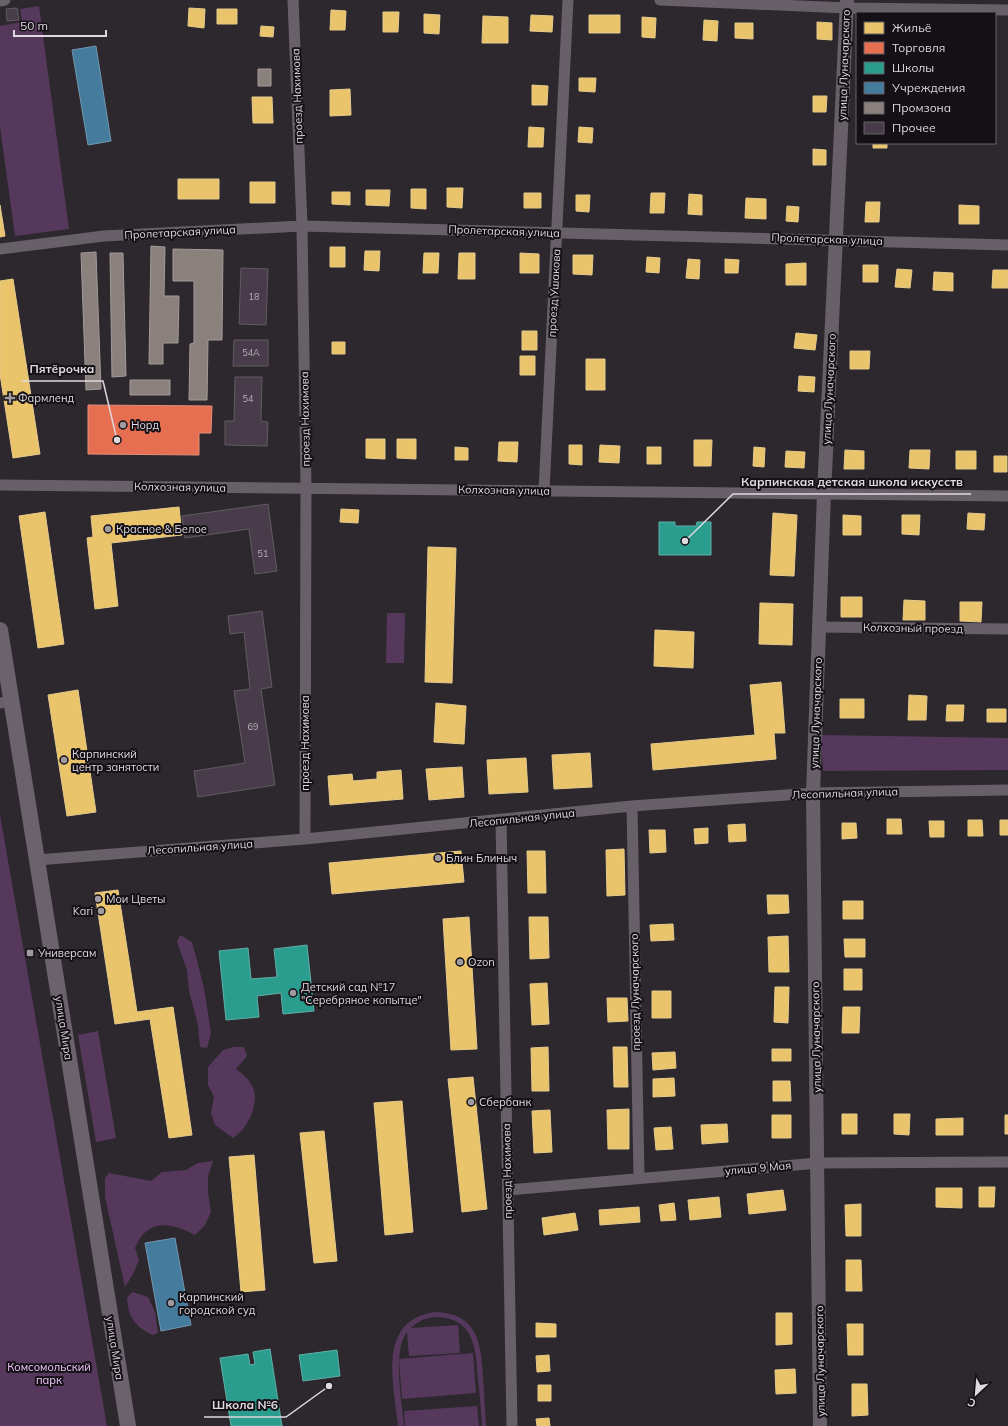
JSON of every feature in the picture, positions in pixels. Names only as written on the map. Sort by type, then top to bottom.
[{"type":"main road","name":"улица Мира","points":[[0,630],[6,702],[37,860],[128,1426]]},
{"type":"street","points":[[0,1],[5,0]]},
{"type":"street","name":"проезд Нахимова","points":[[293,0],[302,226],[306,488],[305,839]]},
{"type":"street","name":"проезд Ушакова","points":[[544,491],[568,0]]},
{"type":"street","points":[[660,0],[847,4],[1008,10]]},
{"type":"street","name":"улица Луначарского","points":[[820,1426],[813,793],[824,494],[847,4]]},
{"type":"street","name":"Пролетарская улица","points":[[0,249],[104,236],[302,226],[836,239],[1008,245]]},
{"type":"street","name":"Колхозная улица","points":[[0,485],[1008,496]]},
{"type":"street","name":"Колхозный проезд","points":[[819,626],[1008,629]]},
{"type":"street","name":"Лесопильная улица","points":[[37,860],[305,839],[632,806],[813,793],[1008,790]]},
{"type":"street","name":"проезд Луначарского","points":[[632,806],[639,1178]]},
{"type":"street","name":"проезд Нахимова","points":[[501,820],[512,1426]]},
{"type":"street","name":"улица 9 Мая","points":[[508,1190],[818,1163],[1008,1162]]},
{"type":"green space","points":[[39,6],[69,229],[15,236],[0,127],[0,26],[22,22],[20,9]]},
{"type":"green space","points":[[387,613],[405,613],[404,663],[386,663]]},
{"type":"green space","points":[[821,735],[1008,738],[1008,770],[823,771]]},
{"type":"green space","name":"Комсомольский парк","points":[[0,815],[107,1426],[0,1426]]},
{"type":"green space","points":[[180,935],[192,942],[204,988],[211,1033],[207,1048],[200,1047],[198,1025],[189,991],[187,970],[177,942]]},
{"type":"green space","points":[[98,1031],[116,1138],[96,1142],[78,1035]]},
{"type":"green space","points":[[234,1047],[244,1047],[247,1056],[236,1069],[243,1074],[251,1084],[255,1093],[255,1103],[251,1115],[242,1131],[233,1138],[215,1125],[211,1113],[214,1097],[208,1085],[208,1067],[223,1050]]},
{"type":"green space","points":[[213,1161],[208,1176],[208,1192],[211,1212],[205,1225],[195,1235],[169,1225],[160,1225],[146,1231],[140,1238],[135,1248],[139,1260],[125,1287],[105,1197],[105,1178],[109,1173],[151,1181],[162,1172],[186,1170],[198,1163]]},
{"type":"green space","points":[[132,1292],[148,1297],[155,1312],[158,1333],[153,1335],[141,1329],[134,1321],[129,1311],[127,1298]]},
{"type":"green space","points":[[435,1312],[449,1314],[460,1318],[468,1324],[474,1332],[481,1352],[486,1426],[482,1426],[475,1350],[469,1333],[463,1326],[455,1321],[440,1317],[431,1317],[418,1322],[411,1328],[458,1325],[460,1353],[409,1356],[407,1332],[402,1341],[399,1364],[404,1426],[398,1426],[392,1374],[396,1341],[404,1327],[416,1317]]},
{"type":"green space","points":[[473,1353],[476,1393],[402,1399],[399,1359]]},
{"type":"green space","points":[[477,1406],[479,1426],[405,1426],[404,1411]]},
{"type":"building: Жильё","points":[[189,8],[205,9],[204,28],[188,26]]},
{"type":"building: Жильё","points":[[217,9],[237,9],[237,24],[217,24]]},
{"type":"building: Жильё","points":[[331,10],[346,11],[345,30],[330,30]]},
{"type":"building: Жильё","points":[[383,12],[399,12],[398,32],[383,32]]},
{"type":"building: Жильё","points":[[424,14],[440,15],[439,34],[424,33]]},
{"type":"building: Жильё","points":[[531,15],[553,16],[552,32],[530,31]]},
{"type":"building: Жильё","points":[[589,15],[620,15],[620,33],[589,33]]},
{"type":"building: Жильё","points":[[483,16],[508,17],[508,43],[482,43]]},
{"type":"building: Жильё","points":[[642,17],[656,18],[655,38],[642,37]]},
{"type":"building: Жильё","points":[[704,20],[718,21],[717,41],[703,40]]},
{"type":"building: Жильё","points":[[817,22],[832,23],[832,40],[817,39]]},
{"type":"building: Жильё","points":[[735,23],[753,23],[753,39],[735,38]]},
{"type":"building: Жильё","points":[[261,26],[274,27],[273,37],[260,36]]},
{"type":"building: Жильё","points":[[579,78],[596,78],[595,92],[579,91]]},
{"type":"building: Жильё","points":[[532,85],[548,86],[547,105],[532,105]]},
{"type":"building: Жильё","points":[[350,89],[351,115],[330,116],[330,90]]},
{"type":"building: Жильё","points":[[813,96],[827,96],[826,112],[813,112]]},
{"type":"building: Жильё","points":[[252,97],[272,97],[273,123],[253,123]]},
{"type":"building: Жильё","points":[[529,127],[544,128],[543,147],[528,147]]},
{"type":"building: Жильё","points":[[579,127],[593,128],[592,143],[578,142]]},
{"type":"building: Жильё","points":[[873,144],[887,144],[887,148],[873,148]]},
{"type":"building: Жильё","points":[[813,149],[826,150],[826,165],[813,165]]},
{"type":"building: Жильё","points":[[178,179],[219,179],[219,199],[178,199]]},
{"type":"building: Жильё","points":[[250,182],[275,182],[275,203],[250,203]]},
{"type":"building: Жильё","points":[[447,188],[463,188],[462,208],[447,207]]},
{"type":"building: Жильё","points":[[411,189],[426,189],[426,209],[411,208]]},
{"type":"building: Жильё","points":[[366,190],[390,190],[389,206],[366,205]]},
{"type":"building: Жильё","points":[[332,192],[350,192],[350,205],[332,204]]},
{"type":"building: Жильё","points":[[524,193],[541,193],[541,208],[524,208]]},
{"type":"building: Жильё","points":[[651,193],[665,193],[664,213],[650,213]]},
{"type":"building: Жильё","points":[[689,194],[702,195],[702,215],[688,214]]},
{"type":"building: Жильё","points":[[576,195],[590,195],[589,212],[576,211]]},
{"type":"building: Жильё","points":[[746,198],[766,199],[766,219],[745,218]]},
{"type":"building: Жильё","points":[[866,202],[880,202],[879,222],[865,222]]},
{"type":"building: Жильё","points":[[0,205],[5,236],[0,237]]},
{"type":"building: Жильё","points":[[959,205],[979,206],[979,224],[959,224]]},
{"type":"building: Жильё","points":[[787,206],[799,207],[798,222],[786,221]]},
{"type":"building: Жильё","points":[[330,247],[345,247],[345,267],[330,267]]},
{"type":"building: Жильё","points":[[365,251],[380,251],[379,271],[364,270]]},
{"type":"building: Жильё","points":[[424,253],[439,253],[438,273],[423,273]]},
{"type":"building: Жильё","points":[[459,253],[475,253],[475,279],[458,279]]},
{"type":"building: Жильё","points":[[520,253],[539,254],[539,273],[520,273]]},
{"type":"building: Жильё","points":[[573,255],[593,255],[592,275],[573,274]]},
{"type":"building: Жильё","points":[[647,257],[660,258],[659,273],[646,272]]},
{"type":"building: Жильё","points":[[688,259],[700,260],[699,279],[686,278]]},
{"type":"building: Жильё","points":[[725,259],[739,260],[738,273],[725,273]]},
{"type":"building: Жильё","points":[[806,263],[806,285],[786,285],[786,264]]},
{"type":"building: Жильё","points":[[863,265],[878,265],[878,282],[863,282]]},
{"type":"building: Жильё","points":[[897,269],[912,270],[910,288],[895,287]]},
{"type":"building: Жильё","points":[[993,270],[1008,270],[1008,288],[992,288]]},
{"type":"building: Жильё","points":[[934,272],[953,273],[953,291],[933,290]]},
{"type":"building: Жильё","points":[[13,279],[40,454],[13,458],[0,374],[0,281]]},
{"type":"building: Жильё","points":[[522,331],[537,331],[537,350],[522,350]]},
{"type":"building: Жильё","points":[[796,333],[817,335],[815,350],[794,348]]},
{"type":"building: Жильё","points":[[332,342],[345,342],[345,354],[332,354]]},
{"type":"building: Жильё","points":[[850,351],[870,351],[869,369],[850,369]]},
{"type":"building: Жильё","points":[[520,356],[535,356],[535,375],[520,375]]},
{"type":"building: Жильё","points":[[586,359],[605,359],[605,390],[586,390]]},
{"type":"building: Жильё","points":[[799,376],[815,377],[814,392],[798,391]]},
{"type":"building: Жильё","points":[[366,439],[385,439],[385,459],[366,458]]},
{"type":"building: Жильё","points":[[397,439],[416,439],[416,459],[397,458]]},
{"type":"building: Жильё","points":[[694,440],[712,440],[711,466],[694,466]]},
{"type":"building: Жильё","points":[[499,442],[518,442],[517,462],[498,461]]},
{"type":"building: Жильё","points":[[569,445],[582,445],[582,465],[569,464]]},
{"type":"building: Жильё","points":[[600,445],[620,446],[619,463],[599,462]]},
{"type":"building: Жильё","points":[[455,447],[468,448],[468,460],[455,460]]},
{"type":"building: Жильё","points":[[647,447],[661,447],[661,464],[647,464]]},
{"type":"building: Жильё","points":[[754,447],[765,448],[764,467],[753,466]]},
{"type":"building: Жильё","points":[[845,450],[864,451],[864,469],[844,469]]},
{"type":"building: Жильё","points":[[910,450],[930,450],[929,469],[909,468]]},
{"type":"building: Жильё","points":[[786,451],[805,452],[804,468],[785,467]]},
{"type":"building: Жильё","points":[[956,451],[976,451],[976,469],[956,469]]},
{"type":"building: Жильё","points":[[994,456],[1007,456],[1007,472],[994,472]]},
{"type":"building: Жильё","points":[[179,507],[182,535],[111,543],[118,606],[95,609],[87,538],[93,537],[91,516]]},
{"type":"building: Жильё","points":[[341,509],[359,510],[358,523],[340,522]]},
{"type":"building: Жильё","points":[[45,512],[64,644],[38,648],[19,516]]},
{"type":"building: Жильё","points":[[773,513],[797,515],[794,576],[770,575]]},
{"type":"building: Жильё","points":[[968,513],[985,514],[984,530],[967,529]]},
{"type":"building: Жильё","points":[[843,515],[861,516],[861,535],[843,535]]},
{"type":"building: Жильё","points":[[902,515],[920,515],[919,535],[902,534]]},
{"type":"building: Жильё","points":[[428,547],[456,548],[452,683],[425,682]]},
{"type":"building: Жильё","points":[[841,597],[862,597],[862,617],[841,617]]},
{"type":"building: Жильё","points":[[904,600],[925,601],[925,620],[903,620]]},
{"type":"building: Жильё","points":[[960,602],[982,602],[981,622],[960,621]]},
{"type":"building: Жильё","points":[[760,603],[793,604],[792,645],[759,644]]},
{"type":"building: Жильё","points":[[655,630],[694,632],[693,668],[654,666]]},
{"type":"building: Жильё","points":[[781,682],[785,733],[774,733],[776,759],[653,770],[651,744],[755,735],[750,685]]},
{"type":"building: Жильё","points":[[78,690],[96,812],[67,816],[48,695]]},
{"type":"building: Жильё","points":[[909,695],[927,696],[926,720],[908,720]]},
{"type":"building: Жильё","points":[[840,699],[864,699],[864,718],[840,718]]},
{"type":"building: Жильё","points":[[436,703],[466,706],[464,744],[434,742]]},
{"type":"building: Жильё","points":[[947,705],[964,705],[963,721],[946,721]]},
{"type":"building: Жильё","points":[[987,709],[1006,709],[1006,722],[987,722]]},
{"type":"building: Жильё","points":[[590,753],[592,787],[554,789],[552,755]]},
{"type":"building: Жильё","points":[[526,758],[528,792],[489,794],[487,760]]},
{"type":"building: Жильё","points":[[462,767],[464,797],[429,800],[426,769]]},
{"type":"building: Жильё","points":[[401,770],[403,799],[330,805],[328,776],[352,774],[353,781],[377,779],[377,772]]},
{"type":"building: Жильё","points":[[887,819],[901,819],[902,834],[887,834]]},
{"type":"building: Жильё","points":[[968,820],[982,820],[983,836],[968,836]]},
{"type":"building: Жильё","points":[[1000,820],[1008,820],[1008,835],[1000,835]]},
{"type":"building: Жильё","points":[[929,821],[944,821],[944,837],[930,837]]},
{"type":"building: Жильё","points":[[842,823],[856,823],[857,838],[842,839]]},
{"type":"building: Жильё","points":[[745,824],[746,841],[729,842],[728,825]]},
{"type":"building: Жильё","points":[[708,828],[708,843],[695,844],[694,829]]},
{"type":"building: Жильё","points":[[649,830],[665,830],[666,852],[650,853]]},
{"type":"building: Жильё","points":[[624,849],[625,895],[607,896],[606,850]]},
{"type":"building: Жильё","points":[[461,851],[464,882],[332,894],[329,863]]},
{"type":"building: Жильё","points":[[527,851],[545,851],[546,893],[528,893]]},
{"type":"building: Жильё","points":[[118,890],[137,1012],[173,1007],[192,1135],[169,1138],[150,1019],[115,1024],[95,893]]},
{"type":"building: Жильё","points":[[767,895],[788,895],[789,913],[768,914]]},
{"type":"building: Жильё","points":[[843,901],[863,901],[863,919],[843,919]]},
{"type":"building: Жильё","points":[[469,917],[477,1049],[451,1050],[443,919]]},
{"type":"building: Жильё","points":[[529,917],[548,917],[549,958],[530,959]]},
{"type":"building: Жильё","points":[[673,924],[674,940],[651,941],[650,925]]},
{"type":"building: Жильё","points":[[788,936],[789,972],[769,972],[768,937]]},
{"type":"building: Жильё","points":[[844,939],[865,939],[865,957],[845,957]]},
{"type":"building: Жильё","points":[[844,969],[862,969],[862,990],[844,990]]},
{"type":"building: Жильё","points":[[547,983],[549,1024],[532,1025],[530,984]]},
{"type":"building: Жильё","points":[[775,987],[789,987],[788,1023],[774,1022]]},
{"type":"building: Жильё","points":[[652,991],[671,991],[671,1018],[652,1018]]},
{"type":"building: Жильё","points":[[607,998],[627,998],[628,1021],[608,1022]]},
{"type":"building: Жильё","points":[[843,1007],[860,1007],[859,1033],[842,1033]]},
{"type":"building: Жильё","points":[[548,1047],[549,1091],[532,1091],[531,1048]]},
{"type":"building: Жильё","points":[[613,1047],[627,1047],[628,1087],[614,1087]]},
{"type":"building: Жильё","points":[[772,1049],[791,1049],[791,1061],[772,1061]]},
{"type":"building: Жильё","points":[[675,1052],[676,1068],[653,1070],[652,1053]]},
{"type":"building: Жильё","points":[[473,1077],[487,1209],[462,1212],[448,1079]]},
{"type":"building: Жильё","points":[[674,1078],[675,1096],[653,1097],[653,1079]]},
{"type":"building: Жильё","points":[[773,1081],[790,1081],[791,1101],[773,1101]]},
{"type":"building: Жильё","points":[[402,1101],[413,1232],[385,1235],[374,1103]]},
{"type":"building: Жильё","points":[[629,1109],[629,1149],[608,1149],[607,1110]]},
{"type":"building: Жильё","points":[[550,1110],[552,1152],[534,1153],[532,1111]]},
{"type":"building: Жильё","points":[[842,1114],[857,1114],[857,1134],[842,1134]]},
{"type":"building: Жильё","points":[[894,1114],[910,1114],[909,1135],[894,1134]]},
{"type":"building: Жильё","points":[[772,1115],[791,1115],[791,1138],[772,1138]]},
{"type":"building: Жильё","points":[[1005,1115],[1008,1115],[1008,1134],[1005,1134]]},
{"type":"building: Жильё","points":[[963,1118],[963,1135],[936,1135],[936,1119]]},
{"type":"building: Жильё","points":[[727,1124],[728,1142],[702,1144],[701,1125]]},
{"type":"building: Жильё","points":[[671,1127],[673,1149],[656,1150],[654,1128]]},
{"type":"building: Жильё","points":[[324,1131],[337,1261],[314,1263],[300,1133]]},
{"type":"building: Жильё","points":[[254,1155],[265,1290],[241,1292],[229,1157]]},
{"type":"building: Жильё","points":[[979,1187],[995,1187],[994,1207],[979,1207]]},
{"type":"building: Жильё","points":[[936,1188],[962,1188],[962,1208],[936,1207]]},
{"type":"building: Жильё","points":[[783,1190],[786,1210],[749,1214],[747,1194]]},
{"type":"building: Жильё","points":[[719,1197],[721,1217],[690,1220],[688,1200]]},
{"type":"building: Жильё","points":[[674,1203],[676,1220],[661,1221],[659,1205]]},
{"type":"building: Жильё","points":[[861,1204],[861,1236],[846,1236],[845,1205]]},
{"type":"building: Жильё","points":[[639,1207],[640,1222],[600,1225],[599,1210]]},
{"type":"building: Жильё","points":[[575,1213],[578,1230],[544,1235],[542,1218]]},
{"type":"building: Жильё","points":[[846,1260],[861,1260],[862,1291],[846,1291]]},
{"type":"building: Жильё","points":[[776,1313],[792,1313],[792,1344],[776,1345]]},
{"type":"building: Жильё","points":[[536,1323],[556,1324],[556,1337],[536,1337]]},
{"type":"building: Жильё","points":[[847,1324],[863,1324],[863,1355],[848,1355]]},
{"type":"building: Жильё","points":[[549,1355],[550,1371],[537,1372],[536,1356]]},
{"type":"building: Жильё","points":[[795,1369],[796,1393],[776,1394],[775,1370]]},
{"type":"building: Жильё","points":[[852,1384],[867,1384],[868,1415],[852,1416]]},
{"type":"building: Жильё","points":[[538,1385],[551,1385],[551,1401],[538,1401]]},
{"type":"building: Жильё","points":[[549,1418],[550,1426],[537,1426],[536,1419]]},
{"type":"building: Торговля","points":[[88,405],[212,406],[211,433],[199,433],[199,455],[88,454]]},
{"type":"building: Школы","points":[[659,522],[675,522],[675,526],[696,526],[697,522],[711,522],[711,555],[659,555]]},
{"type":"building: Школы","points":[[307,945],[314,1011],[283,1014],[281,993],[257,996],[259,1017],[226,1020],[219,951],[248,948],[251,979],[277,977],[274,949]]},
{"type":"building: Школы","points":[[270,1349],[282,1426],[231,1426],[220,1358],[248,1354],[250,1365],[255,1364],[253,1352]]},
{"type":"building: Школы","points":[[337,1350],[340,1376],[303,1381],[299,1355]]},
{"type":"building: Учреждения","points":[[96,46],[111,141],[88,145],[72,50]]},
{"type":"building: Учреждения","name":"Карпинский городской суд","points":[[175,1238],[191,1325],[161,1331],[145,1243]]},
{"type":"building: Промзона","points":[[258,69],[271,69],[271,86],[258,86]]},
{"type":"building: Промзона","points":[[151,246],[165,247],[164,296],[179,296],[178,343],[163,343],[163,364],[149,364]]},
{"type":"building: Промзона","points":[[173,249],[223,250],[222,340],[208,340],[207,400],[189,400],[190,344],[194,343],[194,281],[173,281]]},
{"type":"building: Промзона","points":[[96,252],[101,389],[86,390],[81,253]]},
{"type":"building: Промзона","points":[[110,253],[123,253],[126,376],[112,377]]},
{"type":"building: Промзона","points":[[130,380],[170,380],[170,395],[130,395]]},
{"type":"building: Прочее","points":[[17,8],[19,20],[7,21],[6,9]]},
{"type":"building: Прочее","points":[[241,268],[268,269],[266,325],[239,324]]},
{"type":"building: Прочее","points":[[234,340],[268,340],[268,366],[233,366]]},
{"type":"building: Прочее","points":[[235,377],[262,377],[261,421],[268,422],[267,446],[225,445],[225,421],[234,421]]},
{"type":"building: Прочее","points":[[268,504],[277,571],[255,574],[249,529],[185,538],[182,516]]},
{"type":"building: Прочее","points":[[262,611],[272,687],[261,689],[275,785],[198,797],[194,771],[245,763],[234,691],[250,689],[244,632],[230,634],[228,616]]},
{"type":"place","name":"Фармленд","points":[[10,398]]},
{"type":"place","name":"Норд","points":[[123,425]]},
{"type":"place","name":"Пятёрочка","points":[[117,440]]},
{"type":"place","name":"Красное & Белое","points":[[108,529]]},
{"type":"place","name":"Карпинская детская школа искусств","points":[[685,541]]},
{"type":"place","name":"Карпинский центр занятости","points":[[64,760]]},
{"type":"place","name":"Блин Блиныч","points":[[438,858]]},
{"type":"place","name":"Мои Цветы","points":[[98,899]]},
{"type":"place","name":"Kari","points":[[101,911]]},
{"type":"place","name":"Универсам","points":[[30,953]]},
{"type":"place","name":"Ozon","points":[[460,962]]},
{"type":"place","name":"Детский сад №17 \"Серебряное копытце\"","points":[[293,993]]},
{"type":"place","name":"Сбербанк","points":[[471,1102]]},
{"type":"place","name":"Карпинский городской суд","points":[[171,1303]]},
{"type":"place","name":"Школа №6","points":[[329,1386]]}]
